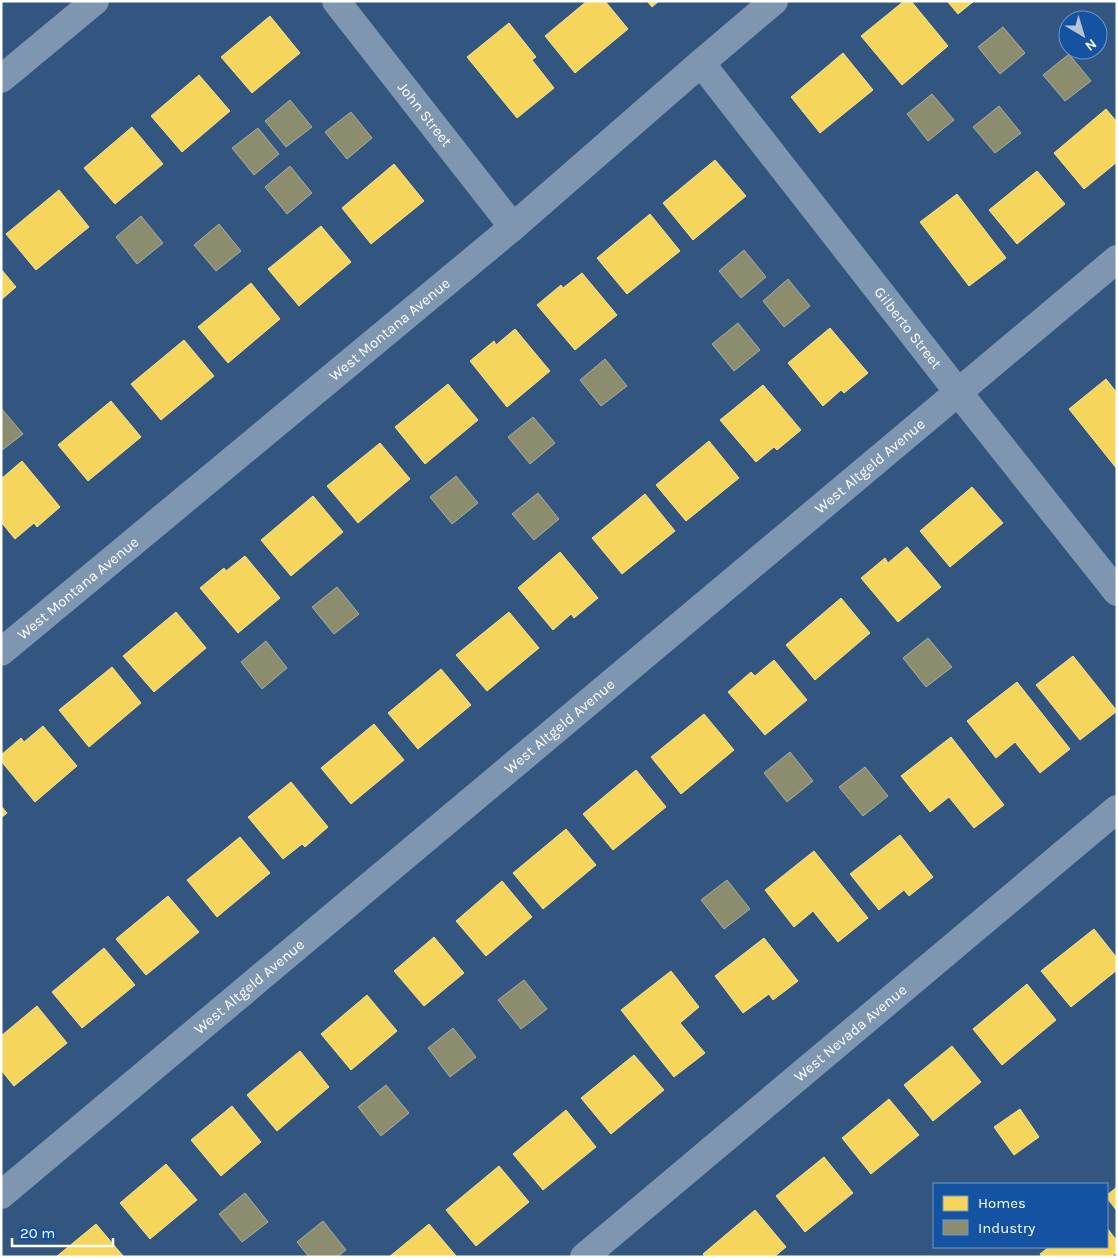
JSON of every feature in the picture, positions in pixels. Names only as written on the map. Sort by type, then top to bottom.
[{"type":"street","points":[[1,79],[95,1]]},
{"type":"street","name":"John Street","points":[[336,1],[513,227]]},
{"type":"street","name":"West Montana Avenue","points":[[1,652],[513,227],[700,63],[774,1]]},
{"type":"street","name":"Gilberto Street","points":[[700,63],[1117,592]]},
{"type":"street","name":"West Altgeld Avenue","points":[[1,1195],[1117,258]]},
{"type":"street","name":"West Nevada Avenue","points":[[584,1257],[1117,809]]},
{"type":"building: Homes","points":[[587,1],[605,1],[628,29],[575,73],[545,36]]},
{"type":"building: Homes","points":[[647,1],[659,1],[652,7]]},
{"type":"building: Homes","points":[[904,1],[911,1],[948,46],[902,85],[861,36]]},
{"type":"building: Homes","points":[[947,1],[974,1],[958,14]]},
{"type":"building: Homes","points":[[270,16],[300,53],[252,93],[221,57]]},
{"type":"building: Homes","points":[[509,23],[536,57],[532,60],[554,88],[517,118],[467,57]]},
{"type":"building: Homes","points":[[843,53],[873,90],[820,133],[791,97]]},
{"type":"building: Homes","points":[[199,75],[230,111],[182,152],[151,116]]},
{"type":"building: Homes","points":[[1106,109],[1117,122],[1117,162],[1084,189],[1054,153]]},
{"type":"building: Homes","points":[[132,127],[163,164],[115,204],[84,168]]},
{"type":"building: Homes","points":[[715,160],[746,196],[693,240],[663,203]]},
{"type":"building: Homes","points":[[394,164],[424,201],[371,244],[342,208]]},
{"type":"building: Homes","points":[[1037,171],[1065,204],[1017,244],[989,210]]},
{"type":"building: Homes","points":[[59,190],[89,227],[36,270],[6,234]]},
{"type":"building: Homes","points":[[957,194],[1006,258],[969,286],[920,222]]},
{"type":"building: Homes","points":[[650,214],[680,251],[627,294],[597,258]]},
{"type":"building: Homes","points":[[321,226],[351,262],[299,306],[268,269]]},
{"type":"building: Homes","points":[[1,269],[16,287],[1,300]]},
{"type":"building: Homes","points":[[582,273],[617,315],[575,350],[537,305],[561,285],[563,288]]},
{"type":"building: Homes","points":[[251,283],[280,319],[228,363],[198,327]]},
{"type":"building: Homes","points":[[830,328],[868,373],[844,393],[841,390],[823,406],[788,363]]},
{"type":"building: Homes","points":[[515,329],[550,371],[507,407],[470,361],[494,341],[496,345]]},
{"type":"building: Homes","points":[[184,340],[214,376],[161,420],[131,384]]},
{"type":"building: Homes","points":[[1106,379],[1117,393],[1117,469],[1069,409]]},
{"type":"building: Homes","points":[[448,384],[478,420],[425,464],[395,427]]},
{"type":"building: Homes","points":[[763,385],[801,430],[777,450],[774,447],[756,462],[720,420]]},
{"type":"building: Homes","points":[[111,401],[141,437],[88,481],[58,445]]},
{"type":"building: Homes","points":[[709,441],[739,478],[686,521],[656,485]]},
{"type":"building: Homes","points":[[380,443],[410,479],[358,523],[327,486]]},
{"type":"building: Homes","points":[[22,461],[60,507],[37,527],[34,523],[15,539],[1,522],[1,479]]},
{"type":"building: Homes","points":[[972,487],[1003,523],[950,567],[920,531]]},
{"type":"building: Homes","points":[[645,494],[675,531],[622,574],[592,538]]},
{"type":"building: Homes","points":[[313,496],[343,532],[291,576],[261,540]]},
{"type":"building: Homes","points":[[907,547],[941,587],[898,622],[861,578],[885,558],[888,563]]},
{"type":"building: Homes","points":[[560,552],[598,598],[574,618],[571,614],[553,630],[518,588]]},
{"type":"building: Homes","points":[[245,556],[280,598],[238,633],[200,588],[224,568],[226,571]]},
{"type":"building: Homes","points":[[841,598],[870,633],[815,680],[786,645]]},
{"type":"building: Homes","points":[[176,612],[206,648],[154,692],[123,656]]},
{"type":"building: Homes","points":[[509,612],[539,648],[487,691],[456,655]]},
{"type":"building: Homes","points":[[1073,656],[1117,711],[1080,740],[1036,685]]},
{"type":"building: Homes","points":[[774,660],[807,700],[765,735],[728,692],[751,672],[755,676]]},
{"type":"building: Homes","points":[[112,667],[141,703],[89,747],[59,710]]},
{"type":"building: Homes","points":[[441,669],[471,705],[418,749],[388,713]]},
{"type":"building: Homes","points":[[1017,682],[1070,749],[1040,773],[1015,742],[996,758],[967,721]]},
{"type":"building: Homes","points":[[704,714],[734,750],[681,794],[651,757]]},
{"type":"building: Homes","points":[[374,724],[404,760],[351,804],[321,768]]},
{"type":"building: Homes","points":[[43,726],[77,766],[35,802],[1,761],[1,755],[21,738],[24,742]]},
{"type":"building: Homes","points":[[951,737],[1004,805],[974,828],[949,797],[930,812],[901,776]]},
{"type":"building: Homes","points":[[636,770],[666,807],[613,850],[583,814]]},
{"type":"building: Homes","points":[[291,782],[328,827],[305,847],[302,844],[283,859],[248,817]]},
{"type":"building: Homes","points":[[1,806],[7,813],[1,818]]},
{"type":"building: Homes","points":[[566,829],[596,865],[543,909],[513,873]]},
{"type":"building: Homes","points":[[900,835],[933,877],[909,896],[904,890],[879,910],[850,874]]},
{"type":"building: Homes","points":[[240,837],[270,873],[217,917],[187,880]]},
{"type":"building: Homes","points":[[814,851],[868,918],[838,942],[813,911],[794,927],[765,890]]},
{"type":"building: Homes","points":[[502,881],[532,917],[486,956],[456,921]]},
{"type":"building: Homes","points":[[168,896],[199,932],[146,975],[116,939]]},
{"type":"building: Homes","points":[[1094,929],[1117,958],[1117,970],[1071,1007],[1041,971]]},
{"type":"building: Homes","points":[[434,937],[464,973],[424,1006],[394,971]]},
{"type":"building: Homes","points":[[764,938],[798,981],[773,1000],[769,994],[743,1013],[715,976]]},
{"type":"building: Homes","points":[[104,948],[135,985],[82,1028],[52,992]]},
{"type":"building: Homes","points":[[671,971],[699,1007],[680,1023],[705,1053],[674,1077],[621,1010]]},
{"type":"building: Homes","points":[[1027,984],[1056,1020],[1002,1065],[973,1029]]},
{"type":"building: Homes","points":[[367,995],[397,1031],[351,1070],[321,1034]]},
{"type":"building: Homes","points":[[37,1006],[67,1043],[14,1086],[1,1070],[1,1036]]},
{"type":"building: Homes","points":[[952,1046],[981,1082],[933,1121],[904,1085]]},
{"type":"building: Homes","points":[[300,1051],[329,1087],[277,1131],[247,1095]]},
{"type":"building: Homes","points":[[634,1055],[664,1090],[611,1134],[581,1098]]},
{"type":"building: Homes","points":[[889,1099],[919,1135],[871,1174],[842,1138]]},
{"type":"building: Homes","points":[[232,1106],[261,1142],[221,1176],[191,1140]]},
{"type":"building: Homes","points":[[1020,1109],[1039,1137],[1014,1155],[994,1127]]},
{"type":"building: Homes","points":[[566,1110],[596,1147],[543,1190],[513,1154]]},
{"type":"building: Homes","points":[[824,1157],[853,1193],[805,1232],[776,1196]]},
{"type":"building: Homes","points":[[166,1164],[197,1200],[150,1239],[120,1203]]},
{"type":"building: Homes","points":[[499,1166],[529,1202],[476,1246],[446,1210]]},
{"type":"building: Homes","points":[[1117,1187],[1117,1211],[1108,1199],[1108,1194]]},
{"type":"building: Homes","points":[[755,1210],[786,1247],[774,1257],[705,1257],[703,1254]]},
{"type":"building: Homes","points":[[96,1224],[124,1257],[56,1257]]},
{"type":"building: Homes","points":[[429,1224],[457,1257],[389,1257]]},
{"type":"building: Homes","points":[[1108,1229],[1117,1241],[1117,1252],[1111,1257],[1042,1257],[1040,1254],[1048,1248],[1108,1248]]},
{"type":"building: Industry","points":[[1003,27],[1025,53],[1000,74],[978,47]]},
{"type":"building: Industry","points":[[1062,60],[1074,60],[1091,81],[1065,101],[1043,75]]},
{"type":"building: Industry","points":[[932,94],[954,120],[928,141],[907,114]]},
{"type":"building: Industry","points":[[290,100],[312,127],[286,147],[265,121]]},
{"type":"building: Industry","points":[[999,106],[1021,133],[995,153],[973,127]]},
{"type":"building: Industry","points":[[351,112],[372,138],[347,159],[325,132]]},
{"type":"building: Industry","points":[[258,128],[279,154],[254,175],[232,148]]},
{"type":"building: Industry","points":[[290,166],[312,193],[287,214],[265,187]]},
{"type":"building: Industry","points":[[141,216],[163,243],[137,264],[116,237]]},
{"type":"building: Industry","points":[[219,224],[241,251],[216,271],[194,245]]},
{"type":"building: Industry","points":[[744,250],[766,277],[741,298],[719,271]]},
{"type":"building: Industry","points":[[788,279],[810,306],[784,327],[763,301]]},
{"type":"building: Industry","points":[[738,323],[760,350],[734,371],[712,344]]},
{"type":"building: Industry","points":[[605,359],[627,386],[601,406],[580,380]]},
{"type":"building: Industry","points":[[1,408],[23,434],[1,451]]},
{"type":"building: Industry","points":[[533,417],[555,443],[530,464],[508,437]]},
{"type":"building: Industry","points":[[456,476],[478,503],[452,524],[430,497]]},
{"type":"building: Industry","points":[[538,493],[559,519],[534,540],[512,514]]},
{"type":"building: Industry","points":[[337,587],[359,614],[334,634],[312,607]]},
{"type":"building: Industry","points":[[928,638],[952,667],[926,687],[903,658]]},
{"type":"building: Industry","points":[[266,641],[287,668],[262,689],[241,662]]},
{"type":"building: Industry","points":[[790,752],[813,781],[787,802],[764,773]]},
{"type":"building: Industry","points":[[865,767],[888,796],[863,816],[839,787]]},
{"type":"building: Industry","points":[[727,880],[750,909],[724,929],[701,900]]},
{"type":"building: Industry","points":[[524,980],[547,1009],[521,1029],[498,1000]]},
{"type":"building: Industry","points":[[453,1028],[476,1057],[450,1077],[428,1048]]},
{"type":"building: Industry","points":[[386,1085],[409,1113],[381,1136],[358,1107]]},
{"type":"building: Industry","points":[[245,1193],[268,1222],[242,1242],[219,1214]]},
{"type":"building: Industry","points":[[323,1221],[346,1250],[337,1257],[309,1257],[297,1242]]}]
